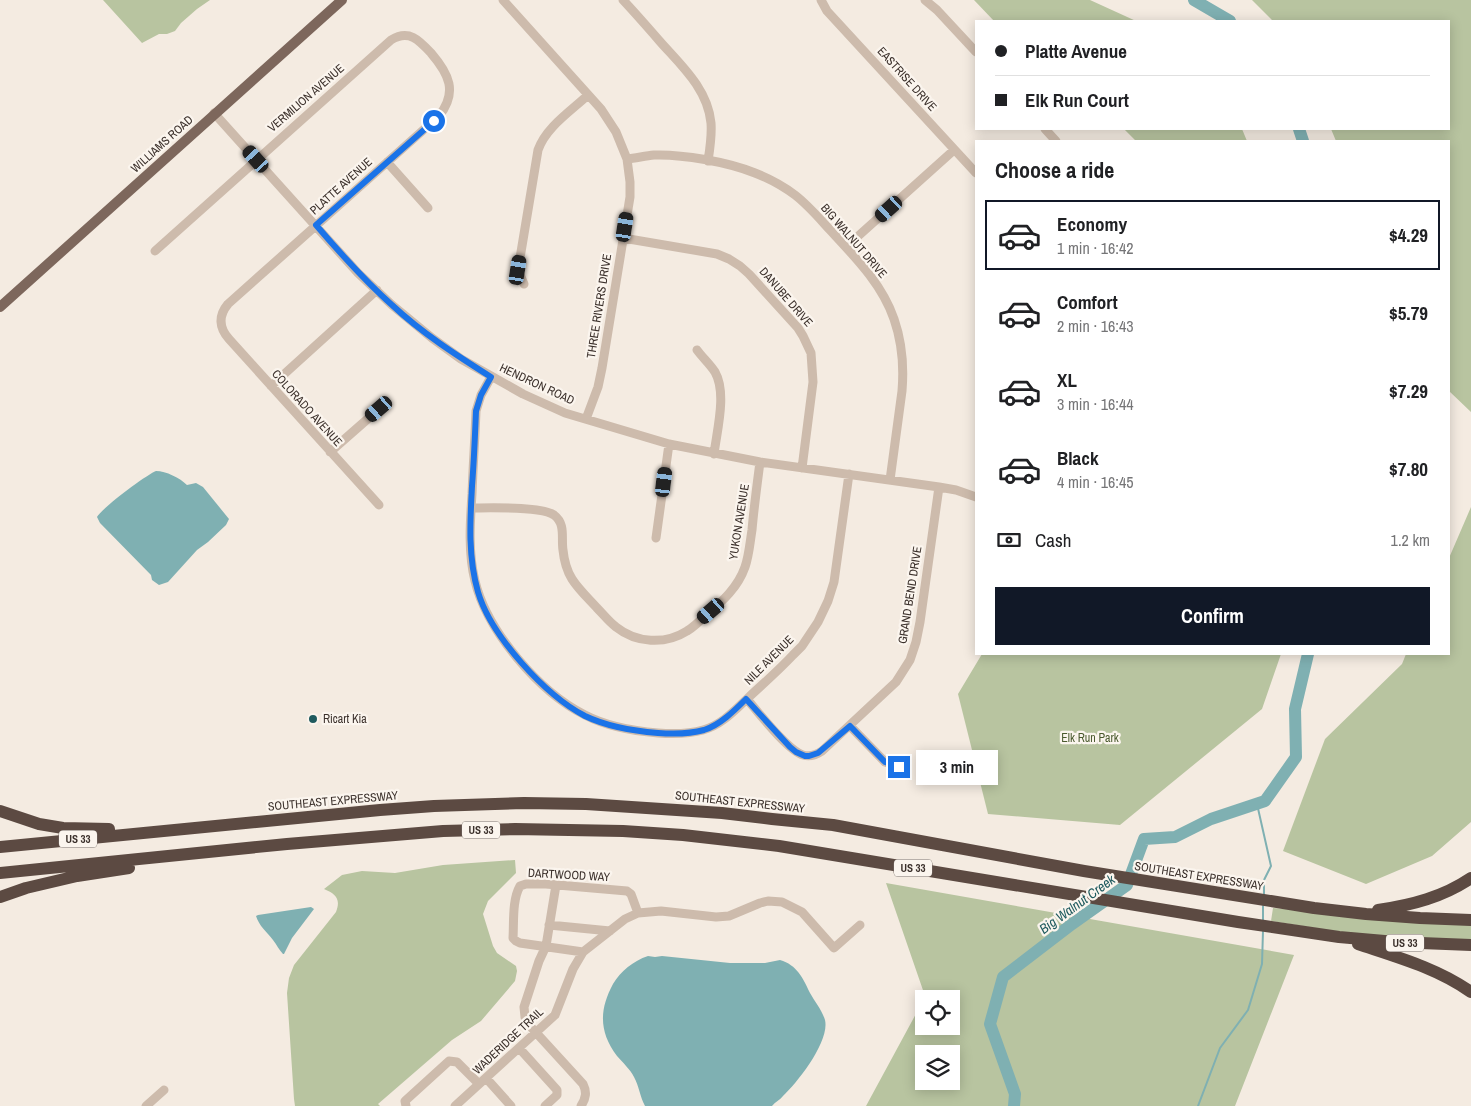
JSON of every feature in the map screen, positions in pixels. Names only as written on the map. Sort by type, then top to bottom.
[{"type":"highway","name":"SOUTHEAST EXPRESSWAY","points":[[0,847],[361,811],[524,803],[586,804],[722,813],[833,825],[1084,871],[1280,903],[1348,912],[1471,920]]},
{"type":"highway","points":[[0,811],[39,824],[62,828],[156,832]]},
{"type":"highway","name":"US 33","points":[[0,873],[443,831],[515,829],[623,831],[683,835],[773,845],[1339,937],[1396,942],[1471,945]]},
{"type":"highway","points":[[0,897],[26,888],[77,876],[162,862],[196,854]]},
{"type":"highway","points":[[1348,912],[1379,910],[1424,901],[1444,894],[1471,878]]},
{"type":"highway","points":[[1339,937],[1429,968],[1471,992]]},
{"type":"main road","name":"WILLIAMS ROAD","points":[[1,304],[342,0]]},
{"type":"street","name":"THREE RIVERS DRIVE","points":[[503,0],[601,109],[613,126],[627,159],[630,197],[602,368],[598,387],[586,419]]},
{"type":"street","points":[[623,0],[686,69],[701,91],[707,104],[711,122],[708,161]]},
{"type":"street","name":"EASTRISE DRIVE","points":[[821,0],[827,11],[975,172]]},
{"type":"street","points":[[925,0],[937,10],[975,51]]},
{"type":"street","name":"VERMILION AVENUE","points":[[154,251],[395,38],[405,36],[416,38],[434,58]]},
{"type":"street","name":"PLATTE AVENUE","points":[[221,324],[222,314],[228,304],[434,121],[446,105],[450,92],[448,79],[442,66],[434,58]]},
{"type":"street","points":[[524,284],[518,270],[538,150],[550,130],[588,95]]},
{"type":"street","name":"HENDRON ROAD","points":[[214,113],[358,273],[392,305],[461,359],[524,394],[565,413],[668,444],[760,462],[939,487],[975,496]]},
{"type":"street","points":[[1046,130],[1055,140]]},
{"type":"street","points":[[846,247],[954,150]]},
{"type":"street","name":"BIG WALNUT DRIVE","points":[[627,159],[653,155],[708,161],[755,173],[772,181],[795,195],[815,213],[871,277],[884,298],[894,320],[902,354],[902,391],[890,480]]},
{"type":"street","points":[[387,162],[428,208]]},
{"type":"street","name":"DANUBE DRIVE","points":[[623,238],[705,251],[729,259],[749,274],[798,328],[811,354],[813,372],[802,468]]},
{"type":"street","points":[[271,386],[377,290]]},
{"type":"street","name":"COLORADO AVENUE","points":[[221,324],[226,336],[379,505]]},
{"type":"street","points":[[697,350],[714,370],[721,389],[714,454]]},
{"type":"street","name":"NILE AVENUE","points":[[491,377],[481,395],[476,411],[470,550],[474,580],[488,615],[508,646],[539,681],[570,706],[586,716],[609,725],[632,731],[646,732],[667,733],[704,730],[728,716],[779,670],[802,646],[818,622],[834,582],[849,474]]},
{"type":"street","points":[[330,452],[379,409]]},
{"type":"street","points":[[656,538],[668,444]]},
{"type":"street","name":"YUKON AVENUE","points":[[471,508],[541,510],[555,516],[562,525],[566,565],[573,580],[616,627],[638,639],[664,640],[689,630],[722,602],[736,585],[747,561],[760,462]]},
{"type":"street","name":"GRAND BEND DRIVE","points":[[746,699],[790,747],[796,752],[809,756],[818,753],[850,726],[896,682],[906,668],[914,650],[920,622],[939,487]]},
{"type":"street","points":[[850,726],[885,762],[899,767]]},
{"type":"street","name":"DARTWOOD WAY","points":[[583,952],[520,943],[513,938],[515,910],[520,886],[526,884],[556,885],[627,891],[631,894],[638,913]]},
{"type":"street","points":[[556,885],[546,946],[524,1007],[525,1017],[530,1026],[583,1084],[586,1095],[581,1106]]},
{"type":"street","name":"WADERIDGE TRAIL","points":[[455,1106],[554,1015],[573,969],[583,952],[625,920],[638,913],[661,911],[716,917],[730,916],[760,903],[768,901],[782,902],[802,912],[834,948],[860,925]]},
{"type":"street","points":[[549,925],[610,931]]},
{"type":"street","points":[[519,1048],[557,1090],[557,1095],[545,1106]]},
{"type":"street","points":[[406,1106],[405,1100],[449,1061],[457,1062],[511,1106]]},
{"type":"street","points":[[146,1106],[164,1090]]},
{"type":"green space","points":[[103,0],[210,0],[181,23],[175,31],[159,34],[142,43]]},
{"type":"green space","points":[[974,0],[1090,0],[1134,20],[993,20]]},
{"type":"green space","points":[[1252,0],[1471,0],[1471,412],[1450,392],[1450,140],[1336,140],[1331,130],[1450,130],[1450,20],[1272,20]]},
{"type":"green space","points":[[1125,130],[1242,130],[1247,140],[1135,140]]},
{"type":"green space","points":[[1471,507],[1471,822],[1432,856],[1366,884],[1283,851],[1325,739],[1402,664],[1406,655],[1450,655],[1450,556]]},
{"type":"green space","name":"Elk Run Park","points":[[981,655],[1281,655],[1262,709],[1120,825],[988,814],[958,694]]},
{"type":"green space","points":[[515,860],[516,873],[488,901],[483,914],[497,953],[516,966],[515,981],[481,1021],[452,1040],[378,1104],[380,1106],[295,1106],[287,993],[289,978],[294,965],[336,912],[338,900],[332,893],[324,889],[342,875],[362,871],[395,873],[443,865]]},
{"type":"green space","points":[[886,883],[1294,955],[1235,1106],[866,1106],[915,1016],[915,1035],[960,1035],[960,990],[923,990]]},
{"type":"green space","points":[[1273,908],[1471,924],[1471,941],[1353,934],[1271,921]]},
{"type":"water","points":[[156,471],[173,475],[187,485],[196,483],[203,487],[229,519],[226,525],[197,550],[168,582],[159,585],[152,580],[151,575],[100,523],[97,517],[125,492]]},
{"type":"water","points":[[311,907],[314,909],[292,938],[284,954],[261,926],[256,916],[258,915]]},
{"type":"water","points":[[648,956],[730,963],[765,963],[780,960],[791,965],[802,977],[825,1020],[823,1039],[818,1050],[797,1081],[772,1106],[645,1106],[636,1080],[611,1047],[604,1030],[603,1012],[608,994],[616,979],[632,964]]},
{"type":"waterway","name":"Big Walnut Creek","points":[[1194,0],[1228,20]]},
{"type":"waterway","name":"Big Walnut Creek","points":[[1299,130],[1303,140]]},
{"type":"waterway","name":"Big Walnut Creek","points":[[1014,1106],[1015,1094],[990,1024],[1003,977],[1127,885],[1144,839],[1175,837],[1211,819],[1265,801],[1296,757],[1295,709],[1308,655]]},
{"type":"waterway","points":[[1257,804],[1271,866],[1264,880],[1264,894]]},
{"type":"waterway","points":[[1263,906],[1263,921]]},
{"type":"waterway","points":[[1198,1106],[1220,1048],[1248,1010],[1262,964],[1263,931]]},
{"type":"place","name":"Ricart Kia","points":[[313,719]]},
{"type":"route","points":[[434,121],[316,225],[358,273],[392,305],[432,338],[461,359],[491,377],[481,395],[476,411],[470,550],[474,580],[483,605],[497,631],[539,681],[561,701],[586,716],[609,725],[632,731],[667,733],[704,730],[728,716],[746,699],[796,752],[809,756],[814,755],[822,751],[850,726],[880,759],[889,765],[899,767]]}]
